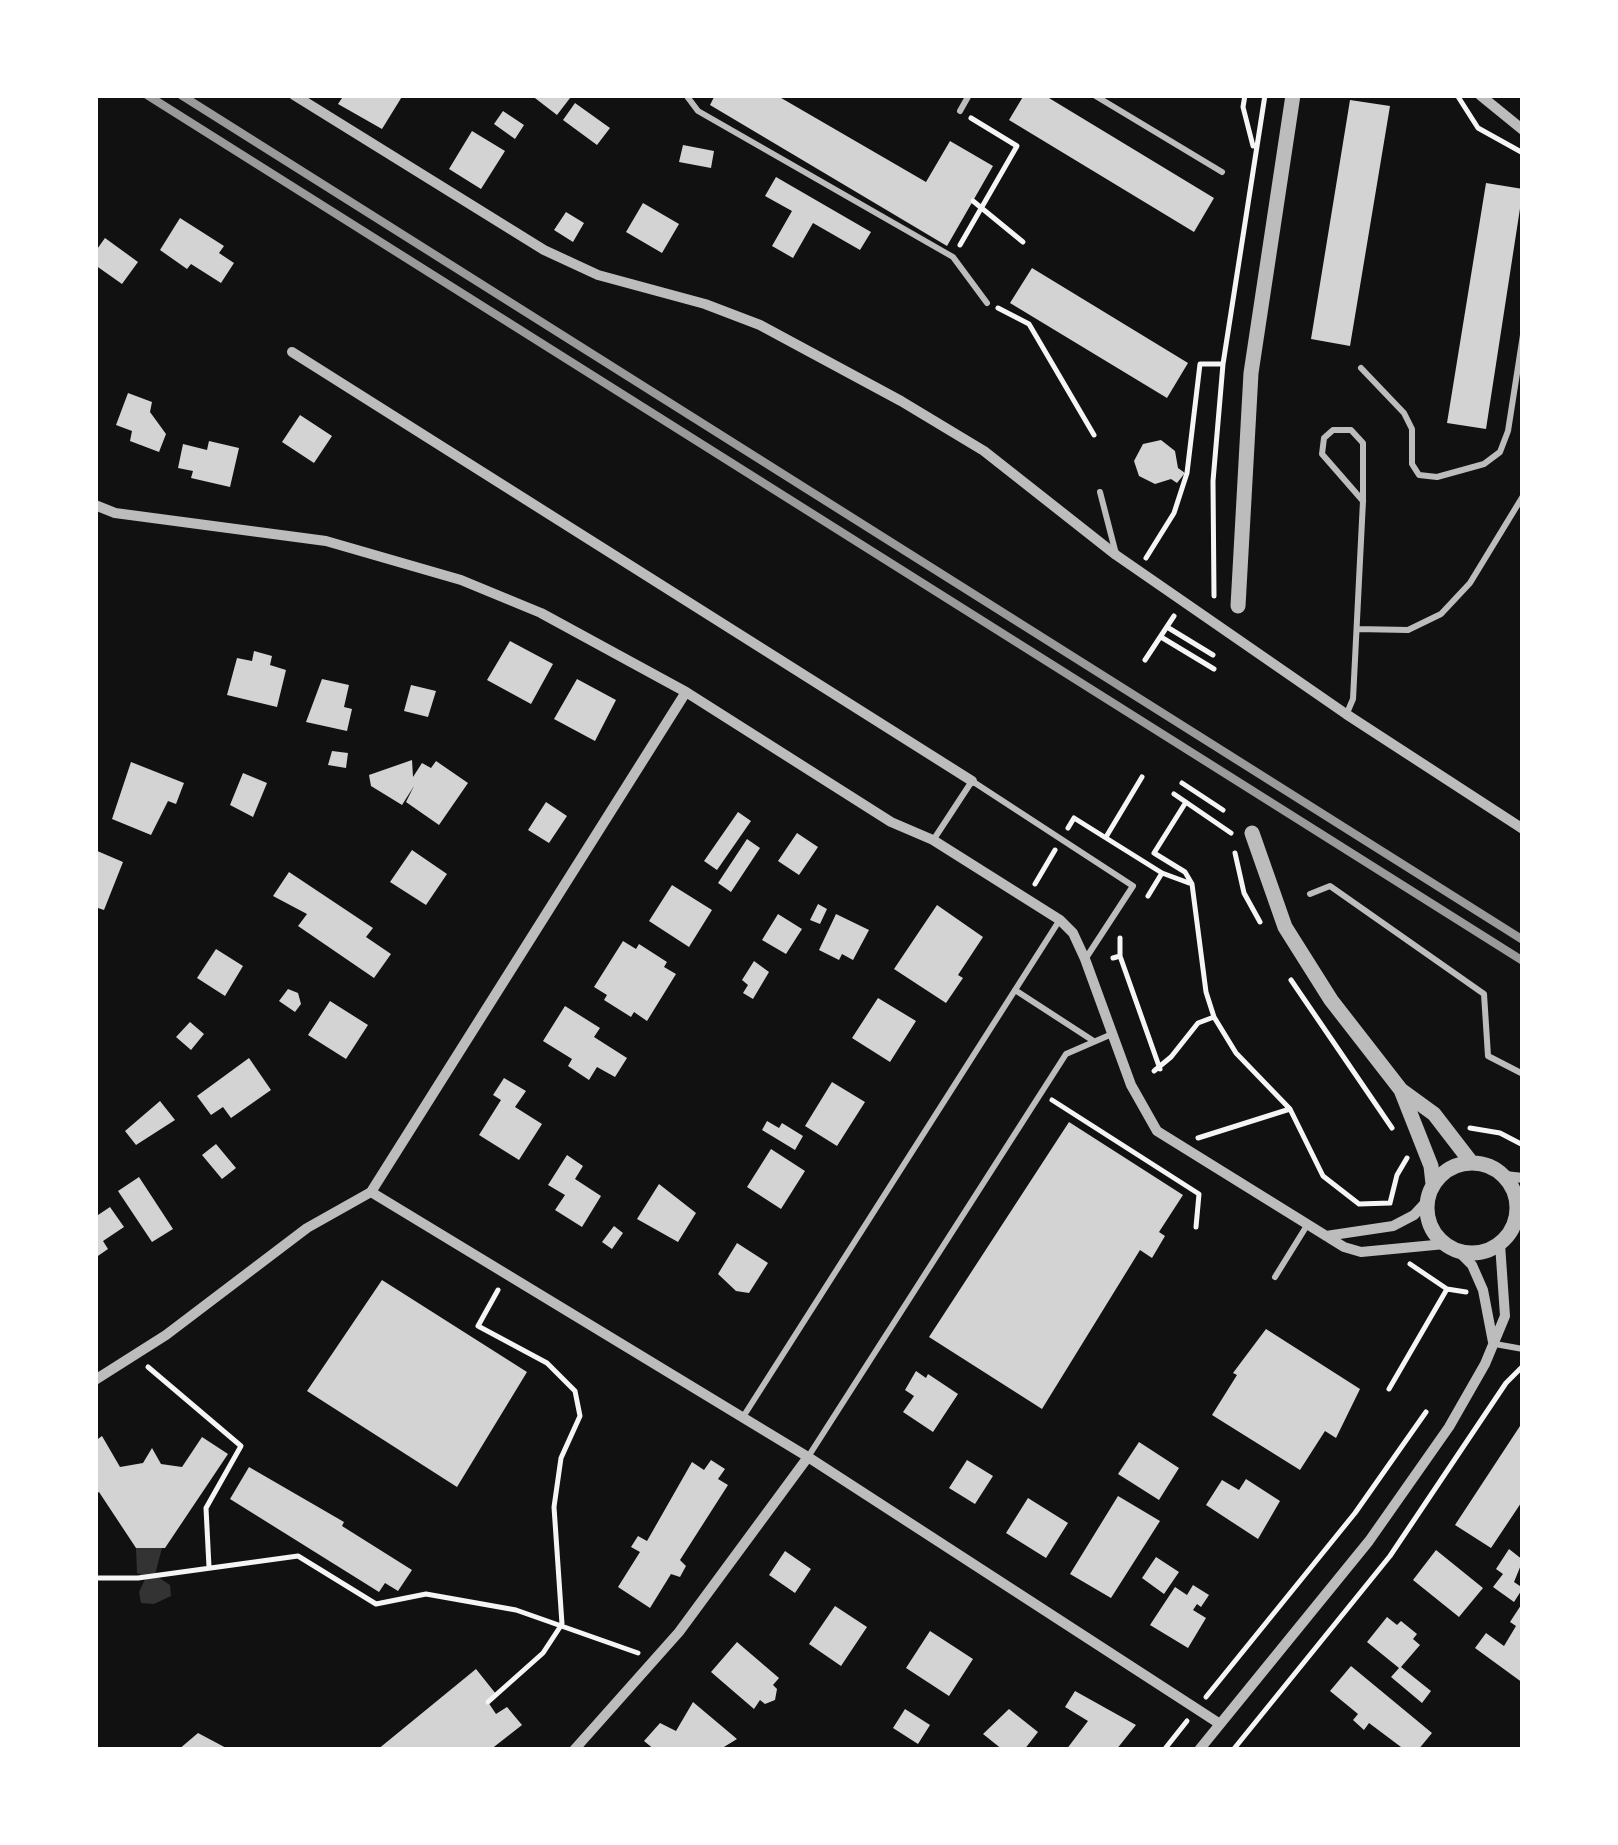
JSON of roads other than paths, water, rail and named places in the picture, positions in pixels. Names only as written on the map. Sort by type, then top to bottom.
[{"type":"street","points":[[294,95],[544,250],[598,275],[705,304],[760,325],[901,401],[984,451],[1137,570],[1346,714],[1523,829]]},
{"type":"street","points":[[1238,606],[1251,373],[1293,95]]},
{"type":"street","points":[[1480,95],[1523,130]]},
{"type":"street","points":[[292,352],[972,781]]},
{"type":"street","points":[[95,506],[115,513],[326,541],[461,580],[541,613],[686,692],[891,822],[933,840],[1060,920],[1073,933],[1085,959],[1142,1111],[1156,1131],[1176,1145],[1306,1227],[1361,1252],[1452,1248],[1480,1253],[1500,1244],[1520,1215],[1516,1195],[1505,1176],[1489,1165],[1471,1162],[1450,1168],[1433,1184]]},
{"type":"street","points":[[95,1380],[307,1228],[371,1192],[686,692]]},
{"type":"street","points":[[1252,833],[1285,928],[1331,1000],[1401,1090],[1434,1114],[1471,1162]]},
{"type":"street","points":[[1325,1236],[1392,1226],[1414,1215],[1427,1201],[1433,1184],[1431,1166],[1401,1090]]},
{"type":"street","points":[[1505,1176],[1523,1178]]},
{"type":"street","points":[[371,1192],[808,1457],[1220,1724]]},
{"type":"street","points":[[1427,1201],[1430,1225],[1472,1265],[1482,1290],[1493,1343]]},
{"type":"street","points":[[1199,1750],[1369,1541],[1449,1427],[1493,1343],[1507,1303],[1500,1244]]},
{"type":"street","points":[[574,1750],[654,1660],[808,1457]]},
{"type":"lane","points":[[686,95],[698,111],[953,258],[986,302]]},
{"type":"lane","points":[[960,111],[969,95]]},
{"type":"lane","points":[[1094,95],[1222,172]]},
{"type":"lane","points":[[1360,368],[1404,413],[1412,429],[1412,464],[1419,476],[1438,477],[1484,464],[1500,452],[1508,431],[1523,335]]},
{"type":"lane","points":[[1346,714],[1353,699],[1363,501],[1362,443],[1352,430],[1333,430],[1324,438],[1322,454],[1363,501]]},
{"type":"lane","points":[[1523,461],[1523,478]]},
{"type":"lane","points":[[1100,492],[1116,555]]},
{"type":"lane","points":[[1357,630],[1408,630],[1441,614],[1470,583],[1523,496]]},
{"type":"lane","points":[[933,840],[972,781],[1133,886],[1085,959]]},
{"type":"lane","points":[[1310,894],[1330,886],[1484,994],[1488,1056],[1523,1074]]},
{"type":"lane","points":[[743,1417],[1060,920]]},
{"type":"lane","points":[[1016,990],[1092,1040]]},
{"type":"lane","points":[[808,1457],[1066,1054],[1112,1034]]},
{"type":"lane","points":[[1275,1277],[1306,1227]]},
{"type":"lane","points":[[1493,1343],[1523,1349]]},
{"type":"railway","points":[[147,95],[1523,961]]},
{"type":"railway","points":[[181,95],[1523,940]]}]
